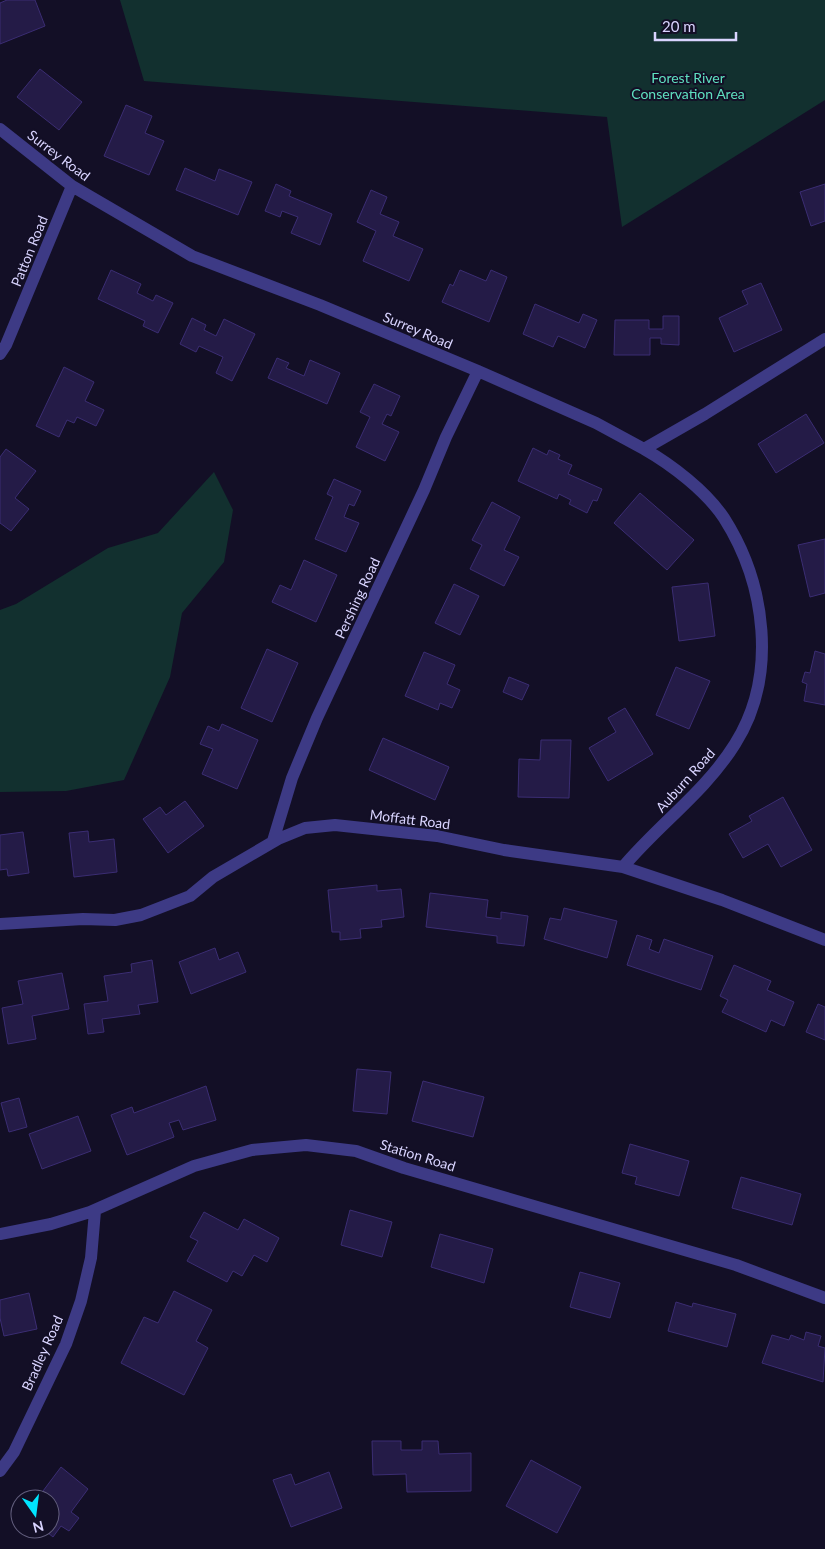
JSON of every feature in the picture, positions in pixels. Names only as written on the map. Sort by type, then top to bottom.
[{"type":"street","name":"Surrey Road","points":[[0,129],[72,186],[192,256],[320,305],[478,371],[596,423],[644,449]]},
{"type":"street","name":"Patton Road","points":[[0,354],[6,345],[72,186]]},
{"type":"street","points":[[644,449],[705,414],[825,339]]},
{"type":"street","name":"Pershing Road","points":[[273,842],[292,778],[317,718],[478,371]]},
{"type":"street","name":"Auburn Road","points":[[624,867],[637,851],[714,774],[736,743],[754,706],[762,669],[762,632],[757,596],[744,557],[723,517],[689,480],[644,449]]},
{"type":"street","name":"Moffatt Road","points":[[0,924],[83,919],[115,920],[141,915],[190,896],[213,877],[273,842],[305,828],[335,826],[436,836],[504,850],[624,867],[722,900],[825,940]]},
{"type":"street","name":"Station Road","points":[[0,1234],[51,1224],[94,1211],[194,1166],[252,1150],[306,1146],[356,1151],[404,1168],[736,1266],[825,1298]]},
{"type":"street","name":"Bradley Road","points":[[0,1471],[14,1452],[66,1344],[81,1301],[91,1258],[94,1211]]},
{"type":"green space","name":"Forest River Conservation Area","points":[[120,0],[825,0],[825,100],[622,227],[607,117],[144,81]]},
{"type":"green space","points":[[214,472],[233,510],[224,562],[182,613],[170,677],[124,780],[66,791],[0,792],[0,610],[16,604],[108,548],[158,533]]},
{"type":"building","points":[[7,0],[35,0],[45,26],[0,44],[0,3]]},
{"type":"building","points":[[40,69],[82,102],[59,130],[17,97]]},
{"type":"building","points":[[126,105],[152,116],[145,133],[164,141],[149,175],[104,156]]},
{"type":"building","points":[[185,168],[215,181],[219,169],[252,182],[238,215],[176,190]]},
{"type":"building","points":[[276,184],[291,191],[289,196],[332,214],[320,245],[291,233],[298,217],[282,211],[280,217],[265,211]]},
{"type":"building","points":[[825,184],[825,221],[811,226],[800,192]]},
{"type":"building","points":[[371,190],[387,197],[380,214],[399,222],[393,236],[423,249],[409,281],[363,261],[376,231],[357,222]]},
{"type":"building","points":[[111,270],[141,284],[137,293],[153,301],[156,295],[173,303],[158,333],[143,326],[145,321],[98,299]]},
{"type":"building","points":[[460,270],[486,281],[491,270],[507,277],[489,322],[442,302],[450,284],[453,286]]},
{"type":"building","points":[[761,283],[782,330],[734,352],[719,318],[748,304],[742,291]]},
{"type":"building","points":[[535,304],[579,323],[583,314],[597,320],[585,348],[558,336],[553,347],[523,334]]},
{"type":"building","points":[[663,316],[679,316],[679,345],[661,344],[661,338],[650,338],[650,355],[614,355],[615,320],[649,320],[649,329],[663,329]]},
{"type":"building","points":[[192,318],[206,325],[204,330],[216,336],[224,319],[255,334],[232,381],[216,373],[223,357],[199,346],[196,352],[180,344]]},
{"type":"building","points":[[277,358],[289,363],[286,368],[304,376],[310,360],[340,373],[327,404],[268,378]]},
{"type":"building","points":[[64,367],[94,382],[85,401],[104,410],[96,426],[77,417],[74,423],[67,420],[59,437],[36,426]]},
{"type":"building","points":[[374,384],[400,396],[391,416],[387,414],[382,424],[399,432],[385,461],[356,447],[370,417],[360,412]]},
{"type":"building","points":[[806,414],[824,443],[776,473],[758,444]]},
{"type":"building","points":[[533,448],[547,455],[549,450],[560,455],[558,459],[572,465],[568,474],[602,489],[597,501],[593,500],[587,513],[569,504],[571,500],[559,494],[557,499],[518,481]]},
{"type":"building","points":[[6,449],[36,471],[15,498],[29,509],[11,531],[0,523],[0,457]]},
{"type":"building","points":[[334,479],[361,491],[354,506],[349,504],[344,517],[359,523],[346,552],[315,539],[333,497],[327,494]]},
{"type":"building","points":[[640,493],[694,540],[667,570],[614,523]]},
{"type":"building","points":[[492,502],[520,517],[504,550],[519,557],[504,586],[470,569],[482,545],[472,540]]},
{"type":"building","points":[[825,539],[825,593],[810,597],[798,545]]},
{"type":"building","points":[[304,560],[337,575],[316,622],[272,602],[280,585],[291,590]]},
{"type":"building","points":[[708,583],[715,636],[679,641],[672,587]]},
{"type":"building","points":[[454,584],[479,596],[460,635],[435,623]]},
{"type":"building","points":[[267,649],[298,663],[272,722],[241,708]]},
{"type":"building","points":[[815,651],[825,654],[825,705],[804,701],[807,684],[802,682],[805,672],[810,673]]},
{"type":"building","points":[[424,652],[455,665],[447,684],[460,690],[452,708],[440,703],[438,710],[405,696]]},
{"type":"building","points":[[676,667],[710,681],[689,729],[656,715]]},
{"type":"building","points":[[509,677],[529,685],[522,700],[503,692]]},
{"type":"building","points":[[625,708],[653,754],[608,781],[589,748],[616,732],[608,718]]},
{"type":"building","points":[[222,724],[258,740],[237,789],[202,774],[213,749],[200,744],[208,726],[219,731]]},
{"type":"building","points":[[383,738],[449,767],[435,800],[369,770]]},
{"type":"building","points":[[541,740],[571,740],[569,798],[518,797],[519,759],[540,760]]},
{"type":"building","points":[[783,797],[812,850],[781,867],[768,844],[743,858],[729,834],[752,821],[749,816]]},
{"type":"building","points":[[185,801],[204,826],[168,853],[143,819],[160,807],[166,815]]},
{"type":"building","points":[[88,831],[89,842],[114,839],[117,872],[74,877],[69,833]]},
{"type":"building","points":[[23,832],[29,873],[8,876],[7,869],[0,870],[0,835]]},
{"type":"building","points":[[377,885],[377,891],[401,889],[404,917],[381,920],[382,927],[360,929],[361,938],[340,940],[340,932],[332,932],[328,890]]},
{"type":"building","points":[[430,893],[488,900],[486,917],[501,919],[501,912],[528,916],[524,946],[497,943],[497,936],[426,927]]},
{"type":"building","points":[[564,908],[617,921],[607,958],[544,939],[550,918],[561,920]]},
{"type":"building","points":[[637,935],[652,940],[649,949],[659,953],[664,939],[713,956],[701,990],[627,965]]},
{"type":"building","points":[[215,948],[219,960],[238,952],[246,972],[191,994],[179,962]]},
{"type":"building","points":[[152,960],[158,1002],[138,1005],[140,1014],[102,1019],[104,1032],[88,1034],[84,1004],[108,1001],[104,976],[132,972],[131,964]]},
{"type":"building","points":[[734,965],[771,981],[767,990],[794,1002],[784,1026],[771,1020],[766,1032],[722,1012],[728,1000],[720,996]]},
{"type":"building","points":[[62,973],[69,1009],[32,1016],[36,1039],[8,1044],[2,1008],[23,1004],[18,981]]},
{"type":"building","points":[[818,1004],[825,1007],[825,1040],[806,1032]]},
{"type":"building","points":[[357,1069],[391,1072],[387,1114],[353,1111]]},
{"type":"building","points":[[423,1081],[484,1097],[473,1137],[412,1121]]},
{"type":"building","points":[[206,1086],[216,1120],[183,1130],[179,1120],[169,1123],[174,1137],[127,1155],[111,1115],[132,1107],[134,1113]]},
{"type":"building","points":[[19,1098],[27,1127],[9,1132],[1,1103]]},
{"type":"building","points":[[78,1116],[91,1151],[42,1169],[29,1134]]},
{"type":"building","points":[[630,1144],[689,1161],[679,1196],[635,1184],[637,1177],[622,1173]]},
{"type":"building","points":[[741,1177],[801,1194],[792,1225],[732,1208]]},
{"type":"building","points":[[350,1210],[392,1222],[382,1257],[341,1245]]},
{"type":"building","points":[[204,1212],[238,1230],[244,1219],[279,1238],[267,1262],[254,1255],[242,1276],[233,1271],[227,1282],[187,1261],[198,1241],[190,1237]]},
{"type":"building","points":[[440,1234],[493,1249],[484,1283],[431,1267]]},
{"type":"building","points":[[580,1272],[620,1283],[610,1318],[570,1307]]},
{"type":"building","points":[[174,1291],[212,1310],[196,1341],[208,1348],[184,1395],[121,1363],[144,1317],[158,1323]]},
{"type":"building","points":[[29,1293],[37,1329],[4,1336],[0,1318],[0,1300]]},
{"type":"building","points":[[676,1302],[692,1307],[693,1303],[736,1314],[727,1347],[668,1331]]},
{"type":"building","points":[[806,1332],[821,1336],[818,1346],[825,1348],[823,1382],[762,1363],[772,1335],[789,1340],[791,1335],[804,1340]]},
{"type":"building","points":[[372,1441],[401,1441],[401,1450],[422,1450],[422,1441],[438,1441],[439,1454],[471,1453],[471,1491],[407,1492],[406,1474],[373,1475]]},
{"type":"building","points":[[531,1460],[581,1487],[557,1533],[506,1506]]},
{"type":"building","points":[[61,1467],[88,1489],[71,1512],[79,1518],[69,1531],[61,1526],[60,1527],[60,1489],[44,1489]]},
{"type":"building","points":[[329,1472],[342,1508],[291,1527],[273,1480],[291,1474],[295,1485]]}]
